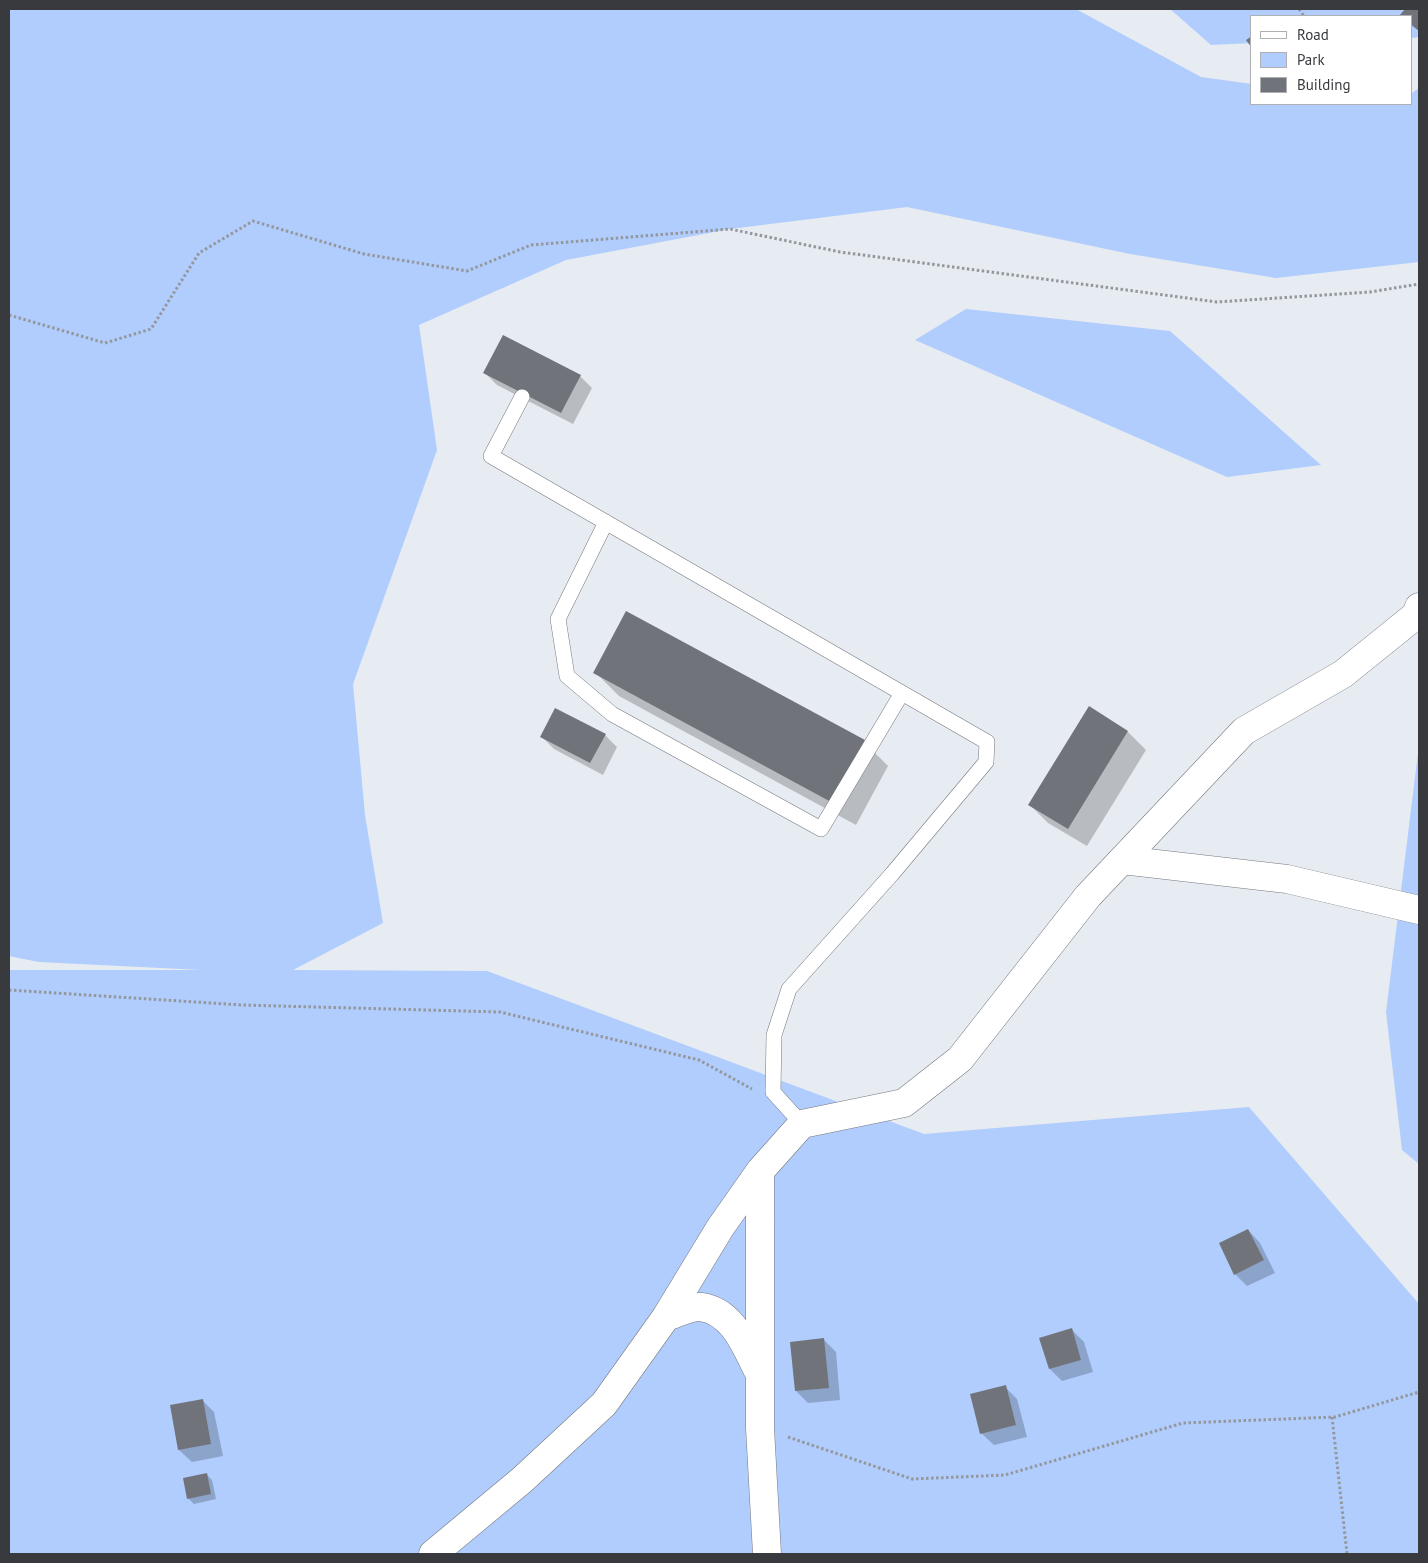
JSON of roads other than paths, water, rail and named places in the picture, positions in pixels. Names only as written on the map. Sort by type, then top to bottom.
[{"type":"street","points":[[433,1554],[522,1480],[604,1404],[666,1317],[720,1228],[760,1171],[802,1124],[904,1103],[960,1059],[1088,896],[1244,731],[1343,674],[1416,615],[1419,608]]},
{"type":"street","points":[[1122,860],[1287,879],[1419,910]]},
{"type":"street","points":[[760,1171],[760,1428],[767,1554]]},
{"type":"street","points":[[666,1317],[700,1307],[721,1316],[739,1332],[760,1375]]},
{"type":"lane","points":[[522,397],[491,456],[986,742],[986,762],[892,874],[789,988],[774,1035],[773,1092],[802,1124]]},
{"type":"lane","points":[[606,522],[558,619],[567,676],[612,714],[821,828],[902,692]]}]
